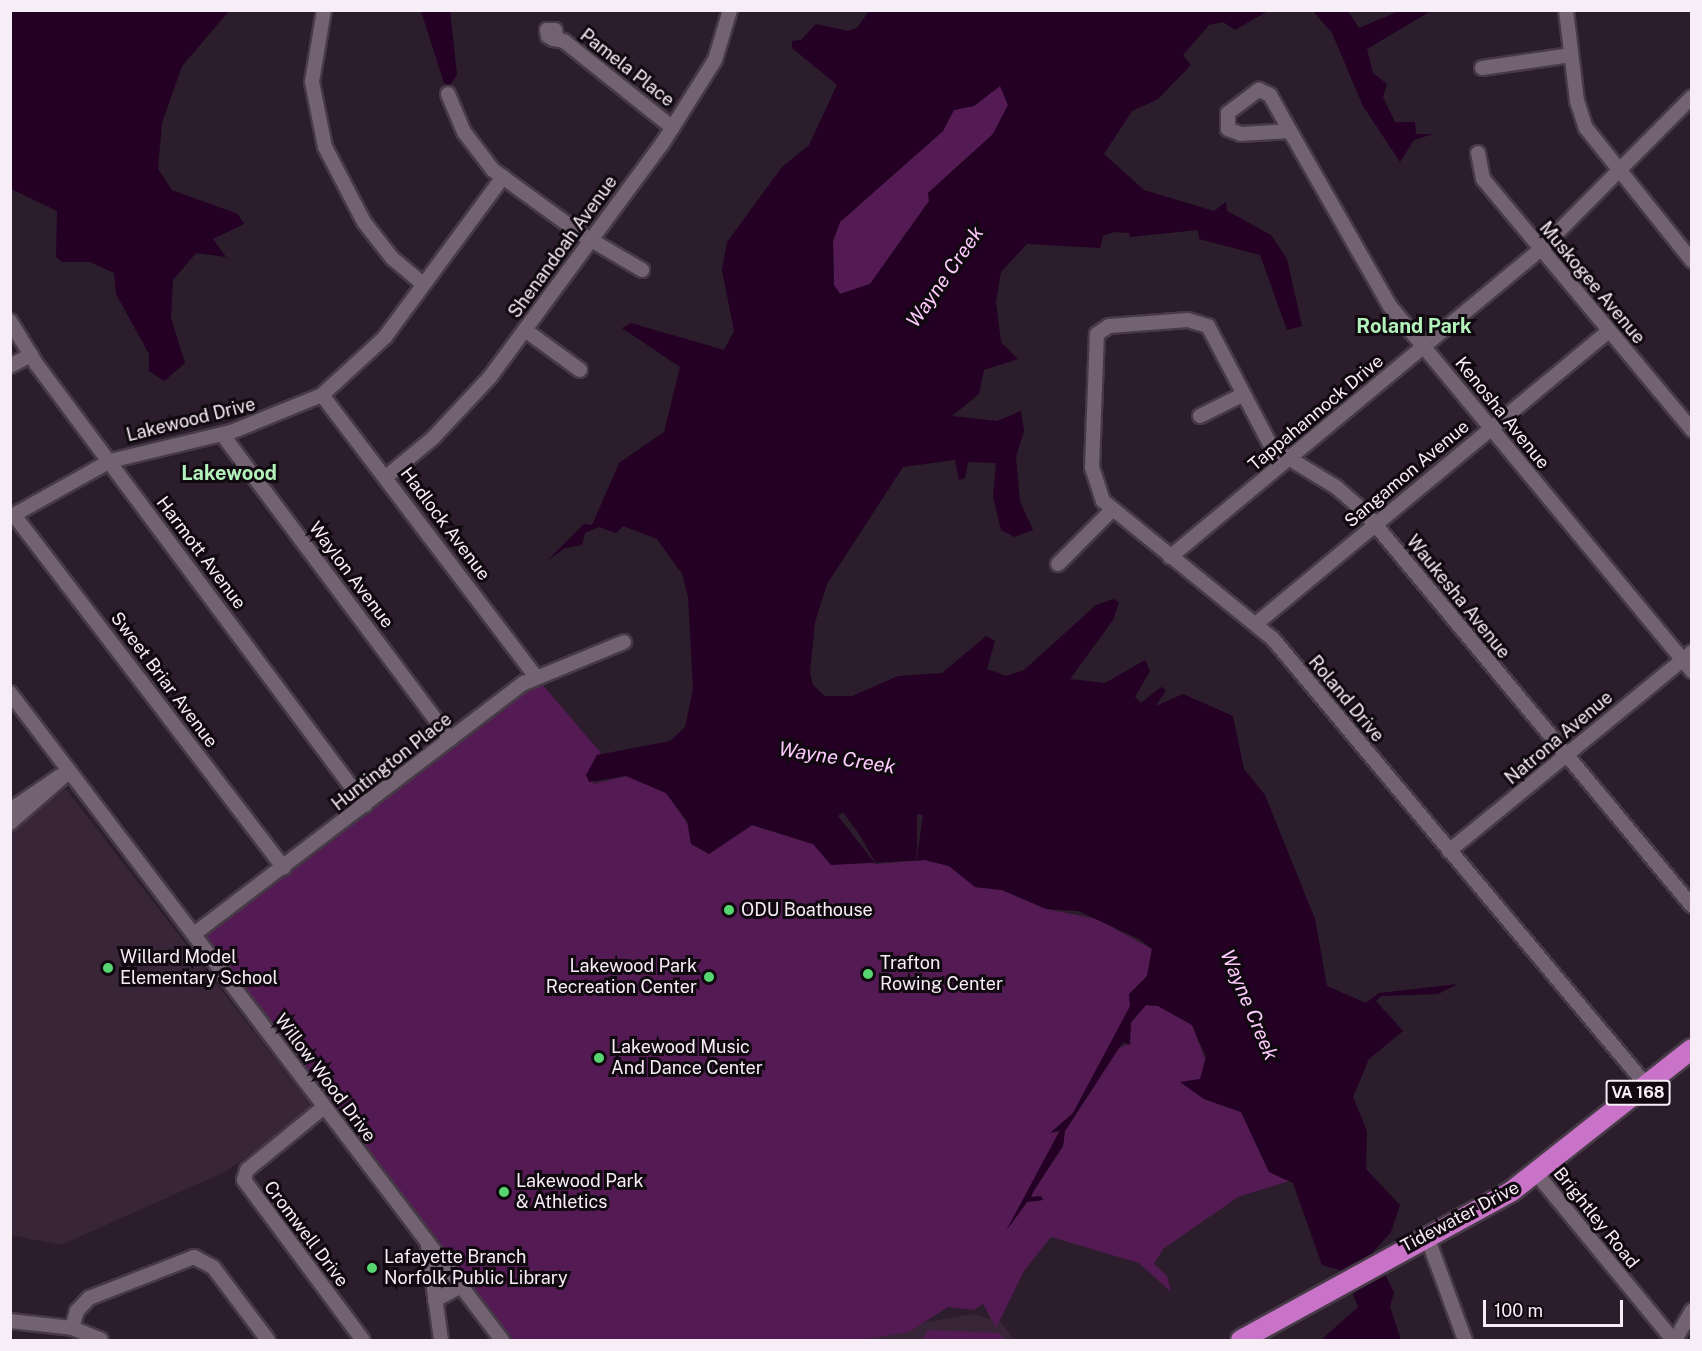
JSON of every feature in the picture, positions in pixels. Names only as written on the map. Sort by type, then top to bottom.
[{"type":"highway","name":"Tidewater Drive","points":[[1241,1341],[1536,1173],[1692,1049]]},
{"type":"street","points":[[324,10],[312,82],[325,147],[364,222],[392,258],[423,284]]},
{"type":"street","name":"Shenandoah Avenue","points":[[386,477],[447,425],[525,330],[673,128],[715,60],[730,10]]},
{"type":"street","points":[[1566,10],[1571,55],[1583,122],[1617,172],[1692,261]]},
{"type":"street","name":"Pamela Place","points":[[557,39],[673,128]]},
{"type":"street","points":[[1482,68],[1571,55]]},
{"type":"street","name":"Kenosha Avenue","points":[[1290,131],[1241,134],[1225,122],[1248,93],[1259,90],[1270,95],[1379,290],[1491,429],[1687,656],[1692,671]]},
{"type":"street","points":[[448,94],[473,147],[503,177],[591,239],[642,270]]},
{"type":"street","name":"Tappahannock Drive","points":[[1170,557],[1541,249],[1692,97]]},
{"type":"street","name":"Muskogee Avenue","points":[[1478,153],[1483,179],[1609,331],[1686,413],[1692,430]]},
{"type":"street","name":"Lakewood Drive","points":[[12,516],[110,461],[222,434],[322,395],[372,352],[503,177]]},
{"type":"street","name":"Harmott Avenue","points":[[10,321],[31,355],[365,806]]},
{"type":"street","name":"Roland Drive","points":[[1199,322],[1102,329],[1093,344],[1092,468],[1112,511],[1257,623],[1647,1086]]},
{"type":"street","name":"Waukesha Avenue","points":[[1199,322],[1215,334],[1263,437],[1286,461],[1336,487],[1375,525],[1692,906]]},
{"type":"street","points":[[525,330],[580,370]]},
{"type":"street","name":"Sangamon Avenue","points":[[1257,623],[1609,331]]},
{"type":"street","points":[[10,366],[31,355]]},
{"type":"street","name":"Hadlock Avenue","points":[[322,395],[535,676]]},
{"type":"street","points":[[1200,416],[1242,395]]},
{"type":"street","name":"Waylon Avenue","points":[[222,434],[450,739]]},
{"type":"street","points":[[1058,564],[1112,511]]},
{"type":"street","name":"Sweet Briar Avenue","points":[[12,516],[284,868]]},
{"type":"street","name":"Huntington Place","points":[[194,934],[535,676],[624,642]]},
{"type":"street","name":"Natrona Avenue","points":[[1449,851],[1687,656]]},
{"type":"street","name":"Willow Wood Drive","points":[[10,693],[502,1341]]},
{"type":"street","points":[[10,810],[70,771]]},
{"type":"street","points":[[10,824],[70,771]]},
{"type":"street","name":"Cromwell Drive","points":[[324,1107],[247,1170],[244,1180],[363,1341]]},
{"type":"street","name":"Brightley Road","points":[[1536,1173],[1674,1341]]},
{"type":"street","points":[[1426,1234],[1465,1341]]},
{"type":"street","points":[[427,1242],[441,1341]]},
{"type":"street","points":[[72,1328],[77,1311],[89,1298],[194,1257],[213,1267],[268,1341]]},
{"type":"street","points":[[435,1300],[461,1286]]},
{"type":"street","points":[[1674,1341],[1692,1310]]},
{"type":"street","points":[[10,1321],[72,1328],[101,1341]]},
{"type":"shaded area","points":[[1000,85],[1008,105],[993,134],[928,193],[929,201],[870,284],[840,294],[834,285],[833,241],[840,222],[943,131],[954,110],[974,106]]},
{"type":"shaded area","points":[[535,676],[601,753],[593,784],[626,776],[666,793],[709,854],[752,825],[876,864],[925,860],[949,866],[976,887],[1002,890],[1046,909],[1097,919],[1152,949],[1147,976],[1073,1113],[1053,1132],[1060,1133],[1009,1226],[1027,1202],[1042,1200],[1031,1197],[1063,1146],[1065,1131],[1119,1048],[1129,1044],[1131,1023],[1146,1005],[1158,1006],[1192,1025],[1207,1065],[1200,1079],[1181,1082],[1204,1099],[1241,1112],[1269,1172],[1289,1181],[1238,1197],[1163,1249],[1154,1264],[1167,1276],[1171,1292],[1139,1263],[1051,1237],[1024,1271],[996,1328],[983,1304],[974,1310],[948,1307],[909,1332],[862,1340],[502,1340],[194,934]]},
{"type":"shaded area","name":"Willard Model Elementary School","points":[[66,789],[313,1108],[227,1171],[61,1245],[11,1235],[10,828]]},
{"type":"shaded area","points":[[972,1314],[1001,1322],[1015,1340],[826,1340]]},
{"type":"shaded area","points":[[928,1330],[999,1333],[1005,1340],[922,1340]]},
{"type":"water","points":[[10,11],[229,11],[182,66],[162,123],[158,169],[172,190],[238,214],[244,224],[213,239],[226,257],[196,253],[173,280],[171,318],[185,363],[164,381],[149,371],[149,354],[116,294],[114,273],[90,262],[62,262],[56,257],[57,211],[11,189]]},
{"type":"water","points":[[421,11],[450,11],[457,75],[450,85],[444,83]]},
{"type":"water","name":"Wayne Creek","points":[[869,11],[1268,11],[1235,30],[1223,22],[1209,25],[1183,55],[1191,65],[1158,99],[1132,111],[1104,154],[1144,190],[1214,211],[1226,202],[1227,211],[1271,235],[1287,259],[1302,326],[1287,330],[1260,255],[1199,239],[1198,230],[1130,237],[1129,233],[1114,232],[1103,236],[1100,248],[1027,244],[1001,272],[996,302],[1001,342],[1018,359],[984,370],[979,394],[952,416],[997,421],[1021,411],[1024,431],[1016,457],[1020,501],[1033,530],[1015,537],[1001,530],[993,497],[996,463],[968,462],[965,478],[959,480],[955,460],[903,467],[827,584],[815,622],[810,672],[813,685],[825,696],[852,696],[898,676],[942,673],[986,636],[995,641],[987,669],[1006,676],[1024,670],[1096,605],[1113,599],[1119,602],[1113,620],[1070,679],[1105,683],[1145,660],[1150,671],[1135,697],[1141,703],[1161,687],[1166,690],[1156,706],[1183,694],[1233,716],[1244,769],[1265,795],[1315,919],[1327,986],[1366,1003],[1379,993],[1458,984],[1438,994],[1381,996],[1376,1001],[1403,1031],[1369,1059],[1353,1097],[1367,1131],[1366,1169],[1400,1205],[1391,1232],[1373,1252],[1394,1292],[1390,1307],[1401,1340],[1321,1340],[1358,1307],[1348,1281],[1340,1270],[1322,1265],[1293,1183],[1269,1172],[1241,1112],[1204,1099],[1180,1082],[1200,1079],[1206,1057],[1192,1025],[1158,1006],[1146,1005],[1131,1022],[1130,1045],[1124,1042],[1119,1048],[1065,1131],[1063,1146],[1033,1192],[1031,1197],[1041,1196],[1043,1200],[1027,1202],[1006,1231],[1060,1130],[1050,1133],[1073,1113],[1130,1006],[1129,994],[1147,976],[1152,949],[1139,939],[1078,911],[1046,909],[1002,890],[975,887],[949,866],[925,860],[831,865],[813,844],[752,825],[709,854],[691,844],[687,821],[666,793],[626,776],[589,782],[586,775],[597,755],[670,741],[685,727],[693,689],[688,597],[682,574],[657,539],[623,526],[616,533],[599,527],[585,533],[582,545],[565,548],[547,561],[584,524],[592,525],[619,463],[664,432],[680,367],[622,328],[631,323],[724,350],[734,331],[722,270],[727,242],[782,167],[809,145],[837,85],[792,48],[792,41],[801,40],[816,24],[848,31],[857,28]],"holes":[[[1000,86],[1008,105],[993,134],[928,193],[929,201],[870,284],[840,294],[834,285],[833,241],[840,222],[943,131],[954,110],[974,106]]]},
{"type":"water","points":[[1313,11],[1348,11],[1359,28],[1399,11],[1431,11],[1367,49],[1373,73],[1387,84],[1383,97],[1395,122],[1415,122],[1416,134],[1433,134],[1414,140],[1400,162],[1363,106],[1332,33]]},
{"type":"pier","points":[[843,812],[859,834],[878,867],[838,816]]},
{"type":"pier","points":[[917,814],[923,815],[916,864],[917,846]]},
{"type":"place","name":"ODU Boathouse","points":[[729,910]]},
{"type":"place","name":"Willard Model Elementary School","points":[[108,968]]},
{"type":"place","name":"Trafton Rowing Center","points":[[868,974]]},
{"type":"place","name":"Lakewood Park Recreation Center","points":[[709,977]]},
{"type":"place","name":"Lakewood Music And Dance Center","points":[[599,1058]]},
{"type":"place","name":"Lakewood Park & Athletics","points":[[504,1192]]},
{"type":"place","name":"Lafayette Branch Norfolk Public Library","points":[[372,1268]]},
{"type":"district","name":"Roland Park","points":[[1414,326]]},
{"type":"district","name":"Lakewood","points":[[229,473]]}]
